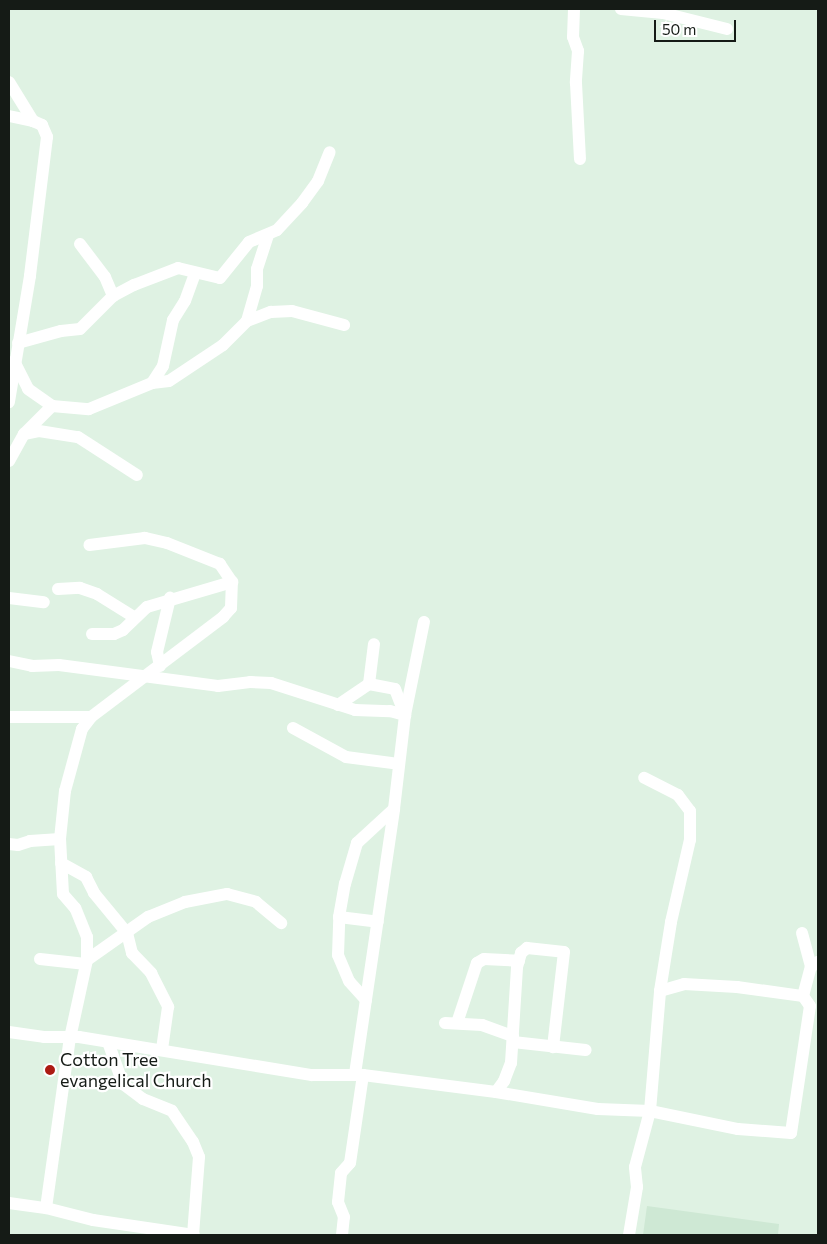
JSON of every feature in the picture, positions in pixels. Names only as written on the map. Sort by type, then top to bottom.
[{"type":"street","points":[[574,9],[573,37],[578,51],[576,83],[580,159]]},
{"type":"street","points":[[621,9],[664,12],[727,29]]},
{"type":"street","points":[[9,82],[33,121]]},
{"type":"street","points":[[9,116],[42,125],[47,138],[30,276],[18,343],[13,356],[9,402]]},
{"type":"street","points":[[18,343],[62,331],[80,329],[113,296],[134,285],[178,268],[220,278],[249,242],[277,230],[302,203],[318,180],[330,152]]},
{"type":"street","points":[[247,321],[257,286],[257,269],[268,235]]},
{"type":"street","points":[[80,244],[105,277],[113,296]]},
{"type":"street","points":[[152,383],[163,366],[173,320],[185,301],[195,273]]},
{"type":"street","points":[[13,356],[28,389],[52,406],[89,409],[152,383],[169,381],[223,345],[247,321],[271,312],[292,311],[344,325]]},
{"type":"street","points":[[9,461],[24,434],[52,406]]},
{"type":"street","points":[[24,434],[39,431],[78,437],[136,475]]},
{"type":"street","points":[[46,1208],[70,1038],[87,962],[87,937],[75,908],[62,894],[60,838],[64,791],[82,729],[91,717],[223,617],[231,608],[232,582],[220,564],[167,543],[145,538],[89,545]]},
{"type":"street","points":[[92,634],[114,634],[123,630],[134,617],[147,607],[170,598],[232,582]]},
{"type":"street","points":[[58,589],[80,588],[97,594],[134,617]]},
{"type":"street","points":[[9,598],[44,602]]},
{"type":"street","points":[[160,666],[157,652],[170,598]]},
{"type":"street","points":[[342,1235],[344,1217],[338,1202],[341,1173],[350,1163],[366,1000],[394,809],[405,715],[424,622]]},
{"type":"street","points":[[369,684],[374,644]]},
{"type":"street","points":[[9,661],[32,666],[59,665],[147,675],[218,686],[250,682],[272,683],[355,710],[390,711],[405,715]]},
{"type":"street","points":[[338,705],[369,684],[394,688],[405,715]]},
{"type":"street","points":[[9,717],[91,717]]},
{"type":"street","points":[[293,728],[346,757],[399,764]]},
{"type":"street","points":[[630,1235],[637,1187],[635,1167],[650,1111],[660,991],[671,922],[690,840],[690,810],[678,795],[644,778]]},
{"type":"street","points":[[366,1000],[349,981],[338,955],[338,917],[357,843],[394,809]]},
{"type":"street","points":[[9,844],[18,845],[30,841],[60,838]]},
{"type":"street","points":[[61,863],[86,877],[94,893],[127,933],[132,953],[151,973],[168,1007],[162,1049]]},
{"type":"street","points":[[40,959],[87,962],[148,917],[185,902],[227,894],[256,902],[281,923]]},
{"type":"street","points":[[338,917],[378,922]]},
{"type":"street","points":[[802,933],[815,964],[803,996]]},
{"type":"street","points":[[496,1092],[504,1081],[511,1063],[519,961],[521,952],[526,948],[564,952],[553,1047]]},
{"type":"street","points":[[519,961],[484,959],[477,962],[451,1023],[482,1025],[513,1039],[553,1047],[586,1050]]},
{"type":"street","points":[[9,1032],[44,1038],[70,1038],[162,1049],[312,1075],[359,1074],[496,1092],[598,1109],[650,1111],[738,1129],[791,1133],[810,1006],[803,996],[684,984],[660,991]]},
{"type":"street","points":[[9,1203],[46,1208],[93,1220],[189,1235],[200,1157],[193,1142],[172,1111],[143,1099],[122,1084],[108,1042]]},
{"type":"shaded area","points":[[647,1206],[779,1224],[778,1235],[643,1235]]},
{"type":"place","name":"Cotton Tree evangelical Church","points":[[50,1070]]}]
